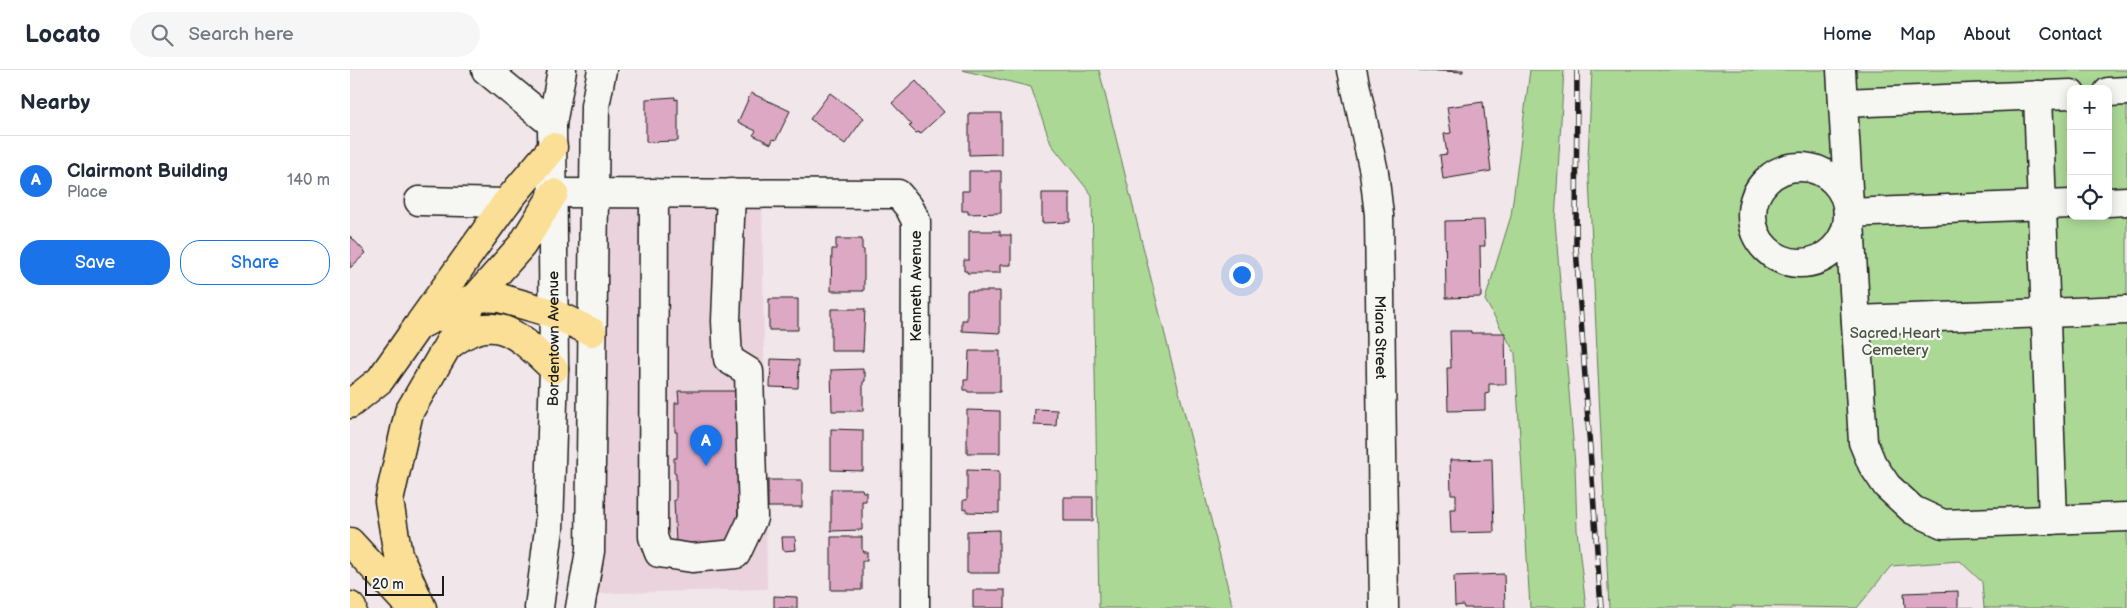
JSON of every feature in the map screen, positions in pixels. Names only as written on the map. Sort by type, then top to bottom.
[{"type":"highway","points":[[350,404],[380,380],[552,136]]},
{"type":"highway","points":[[422,608],[398,555],[389,501],[409,412],[476,297],[522,245],[554,192]]},
{"type":"highway","points":[[418,326],[476,297],[500,298],[552,313],[592,332]]},
{"type":"highway","points":[[445,349],[465,333],[482,328],[502,328],[526,342],[554,369]]},
{"type":"highway","points":[[350,542],[411,608]]},
{"type":"street","points":[[486,70],[511,92],[552,136]]},
{"type":"street","name":"Bordentown Avenue","points":[[539,608],[549,530],[554,369],[552,313],[554,192],[552,136],[562,70]]},
{"type":"street","points":[[580,608],[590,551],[593,424],[592,332],[595,106],[602,70]]},
{"type":"street","name":"Miara Street","points":[[1352,70],[1373,162],[1379,214],[1384,608]]},
{"type":"street","points":[[1841,70],[1848,214],[1863,442],[1872,464],[1887,486],[1913,510],[1943,524],[2127,517]]},
{"type":"street","points":[[2112,92],[2127,91]]},
{"type":"street","points":[[1843,103],[2067,94]]},
{"type":"street","points":[[2038,95],[2053,520]]},
{"type":"street","name":"Kenneth Avenue","points":[[554,192],[898,194],[909,207],[916,221],[915,608]]},
{"type":"street","points":[[654,193],[653,538],[659,553],[692,558],[736,554],[752,518],[749,372],[728,359],[726,321],[731,193]]},
{"type":"street","points":[[419,201],[506,203]]},
{"type":"street","points":[[2112,202],[2127,201]]},
{"type":"street","points":[[1848,214],[2067,204]]},
{"type":"street","points":[[1856,320],[2127,310]]},
{"type":"shaded area","points":[[593,192],[762,193],[767,589],[583,594]]},
{"type":"green space","points":[[962,70],[1099,70],[1233,608],[1099,608],[1092,195],[1051,144],[1031,87]]},
{"type":"green space","points":[[1530,70],[1564,70],[1555,221],[1575,465],[1577,530],[1586,608],[1530,608],[1515,353],[1485,300],[1511,216]]},
{"type":"green space","name":"Sacred Heart Cemetery","points":[[1592,70],[2127,70],[2127,608],[1984,608],[1982,582],[1960,561],[1891,566],[1857,608],[1732,606],[1731,608],[1609,608],[1588,157]]},
{"type":"building","points":[[1419,70],[1463,70],[1463,72]]},
{"type":"building","points":[[916,81],[944,112],[920,134],[919,132],[916,133],[909,126],[912,125],[892,103]]},
{"type":"building","points":[[751,93],[790,111],[776,140],[773,139],[771,144],[753,135],[756,131],[738,122]]},
{"type":"building","points":[[830,93],[864,118],[845,144],[810,119]]},
{"type":"building","points":[[675,97],[675,100],[678,99],[678,141],[646,142],[646,99]]},
{"type":"building","points":[[1483,102],[1491,171],[1443,179],[1440,155],[1447,154],[1444,134],[1451,133],[1447,107]]},
{"type":"building","points":[[969,113],[1001,113],[1001,154],[969,155]]},
{"type":"building","points":[[969,171],[1001,171],[1001,213],[968,214],[968,211],[962,211],[962,191],[969,191]]},
{"type":"building","points":[[1042,193],[1070,193],[1070,222],[1042,223]]},
{"type":"building","points":[[1484,220],[1485,246],[1480,246],[1481,297],[1446,298],[1445,221]]},
{"type":"building","points":[[969,231],[1000,231],[1000,235],[1011,235],[1011,265],[1000,265],[1000,273],[967,273],[967,271],[964,271],[964,260],[969,260]]},
{"type":"building","points":[[350,236],[366,253],[350,268]]},
{"type":"building","points":[[836,239],[862,239],[862,249],[864,250],[864,291],[831,291],[832,249],[836,249]]},
{"type":"building","points":[[967,291],[1000,291],[1000,333],[962,331],[962,320],[967,320]]},
{"type":"building","points":[[769,299],[798,299],[798,330],[769,330]]},
{"type":"building","points":[[831,309],[865,309],[863,351],[831,351]]},
{"type":"building","points":[[1450,331],[1505,333],[1506,384],[1489,384],[1489,393],[1485,394],[1485,410],[1448,411],[1447,368],[1451,368]]},
{"type":"building","points":[[969,351],[1000,351],[1000,392],[968,392],[964,390],[964,380],[968,380]]},
{"type":"building","points":[[771,359],[799,360],[798,388],[770,387]]},
{"type":"building","points":[[863,369],[865,381],[863,382],[863,411],[832,411],[831,370]]},
{"type":"building","points":[[678,391],[737,391],[738,543],[676,543],[674,500],[676,500],[676,474],[674,473],[674,458],[677,458],[675,403],[679,403]]},
{"type":"building","points":[[1035,409],[1057,410],[1056,426],[1034,425]]},
{"type":"building","points":[[967,410],[1000,411],[1000,453],[967,453]]},
{"type":"building","points":[[831,429],[863,430],[863,471],[831,470]]},
{"type":"building","points":[[1492,459],[1494,532],[1451,533],[1450,509],[1456,509],[1456,494],[1451,494],[1450,460]]},
{"type":"building","points":[[967,470],[999,471],[999,513],[967,512],[967,509],[963,510],[963,500],[967,500]]},
{"type":"building","points":[[768,480],[802,480],[802,507],[768,507]]},
{"type":"building","points":[[831,489],[862,489],[863,492],[866,492],[866,501],[862,501],[862,530],[831,531]]},
{"type":"building","points":[[1064,497],[1093,497],[1093,521],[1064,521]]},
{"type":"building","points":[[999,530],[999,573],[967,573],[967,531]]},
{"type":"building","points":[[782,537],[795,537],[796,550],[783,551]]},
{"type":"building","points":[[831,537],[862,537],[862,549],[863,552],[867,552],[867,561],[862,561],[862,590],[831,590]]},
{"type":"building","points":[[1504,574],[1505,608],[1464,608],[1463,605],[1455,606],[1454,576]]},
{"type":"building","points":[[973,590],[1005,590],[1005,608],[973,608]]},
{"type":"building","points":[[1958,591],[1958,608],[1905,608],[1904,593]]},
{"type":"building","points":[[774,596],[797,597],[797,608],[774,608]]},
{"type":"railway","points":[[1577,70],[1576,247],[1601,608]]},
{"type":"place","name":"Clairmont Building","points":[[706,466]]}]
